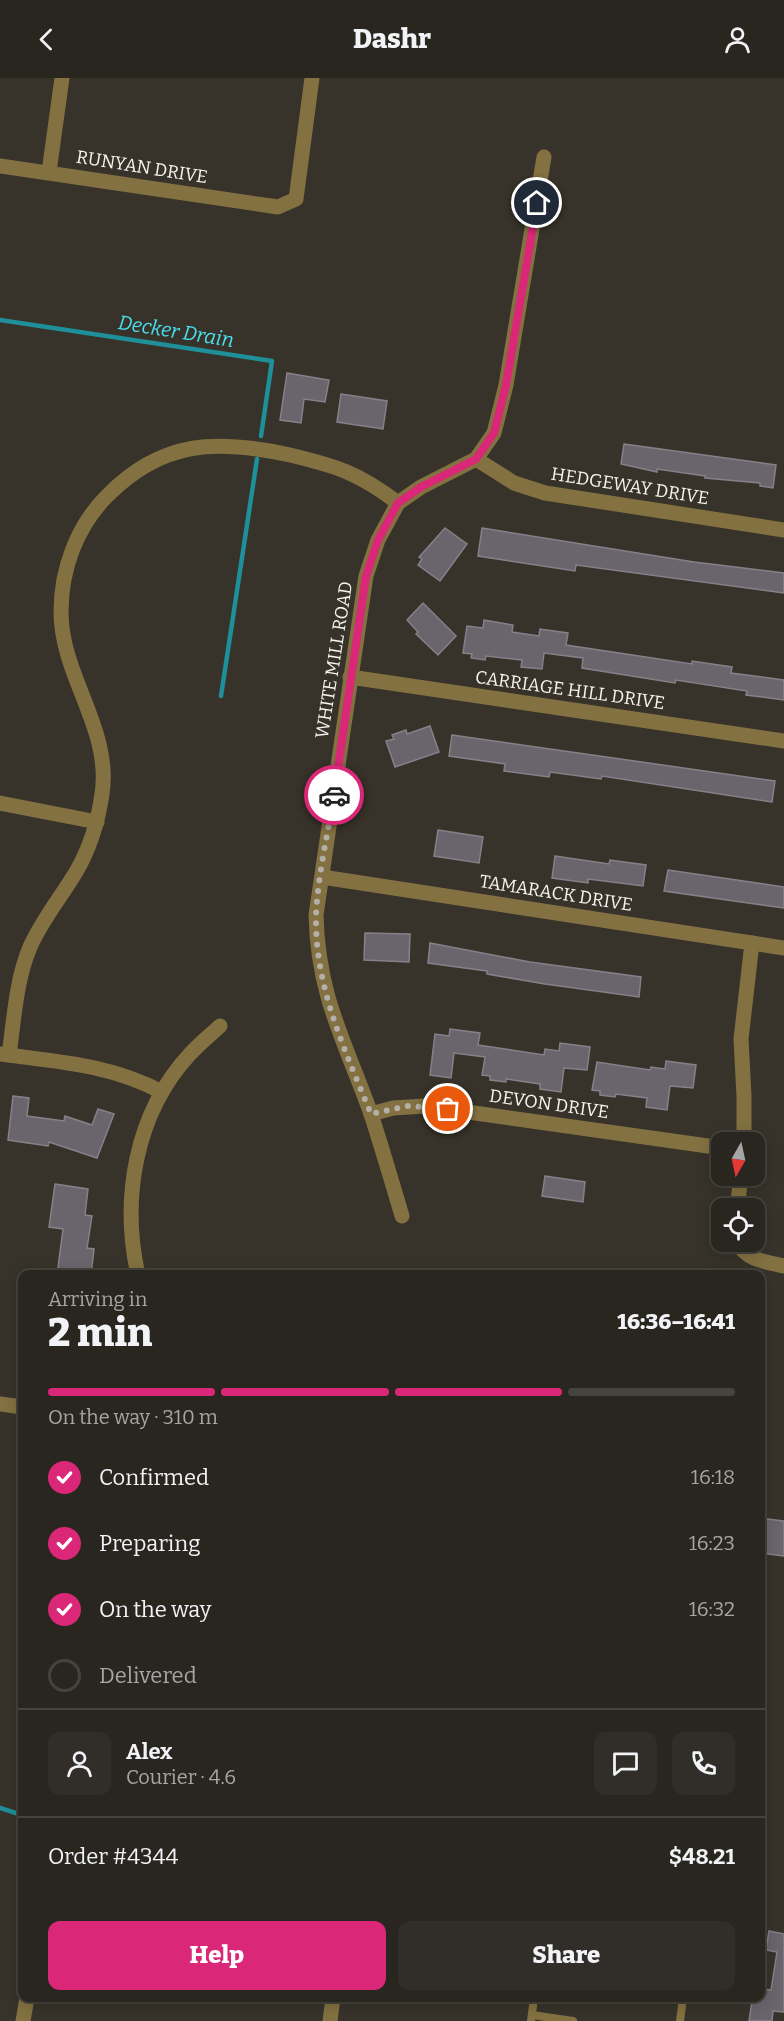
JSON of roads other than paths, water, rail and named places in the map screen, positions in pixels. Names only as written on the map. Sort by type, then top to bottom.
[{"type":"street","points":[[49,172],[62,78]]},
{"type":"street","name":"RUNYAN DRIVE","points":[[0,166],[278,207],[296,199],[312,78]]},
{"type":"street","name":"WHITE MILL ROAD","points":[[402,1216],[371,1114],[334,1022],[322,983],[316,915],[366,576],[378,540],[398,503],[421,487],[476,459],[494,433],[504,396],[544,157]]},
{"type":"street","points":[[162,1092],[121,1072],[4,1054],[30,946],[86,853],[97,822],[102,791],[103,758],[67,649],[61,614],[62,591],[74,546],[97,507],[130,473],[150,462],[182,450],[230,445],[249,446],[345,469],[376,486],[398,503]]},
{"type":"street","name":"HEDGEWAY DRIVE","points":[[476,459],[514,483],[545,494],[784,530]]},
{"type":"street","name":"CARRIAGE HILL DRIVE","points":[[350,677],[784,741]]},
{"type":"street","points":[[0,803],[97,822]]},
{"type":"street","name":"TAMARACK DRIVE","points":[[322,877],[784,948]]},
{"type":"street","points":[[744,1132],[741,1039],[752,943]]},
{"type":"street","points":[[137,1270],[131,1235],[133,1181],[140,1145],[162,1092],[189,1054],[220,1026]]},
{"type":"street","name":"DEVON DRIVE","points":[[371,1114],[393,1108],[425,1106],[711,1146]]},
{"type":"street","points":[[746,1252],[754,1258],[784,1266]]},
{"type":"street","points":[[0,1404],[18,1406]]},
{"type":"street","points":[[23,2021],[26,2002]]},
{"type":"street","points":[[330,2021],[332,2002]]},
{"type":"lane","points":[[533,2002],[531,2018],[573,2021]]},
{"type":"lane","points":[[680,2021],[682,2002]]},
{"type":"waterway","name":"Decker Drain","points":[[0,320],[272,361],[261,436]]},
{"type":"waterway","name":"Decker Drain","points":[[221,696],[257,459]]},
{"type":"waterway","points":[[0,1808],[18,1814]]}]
